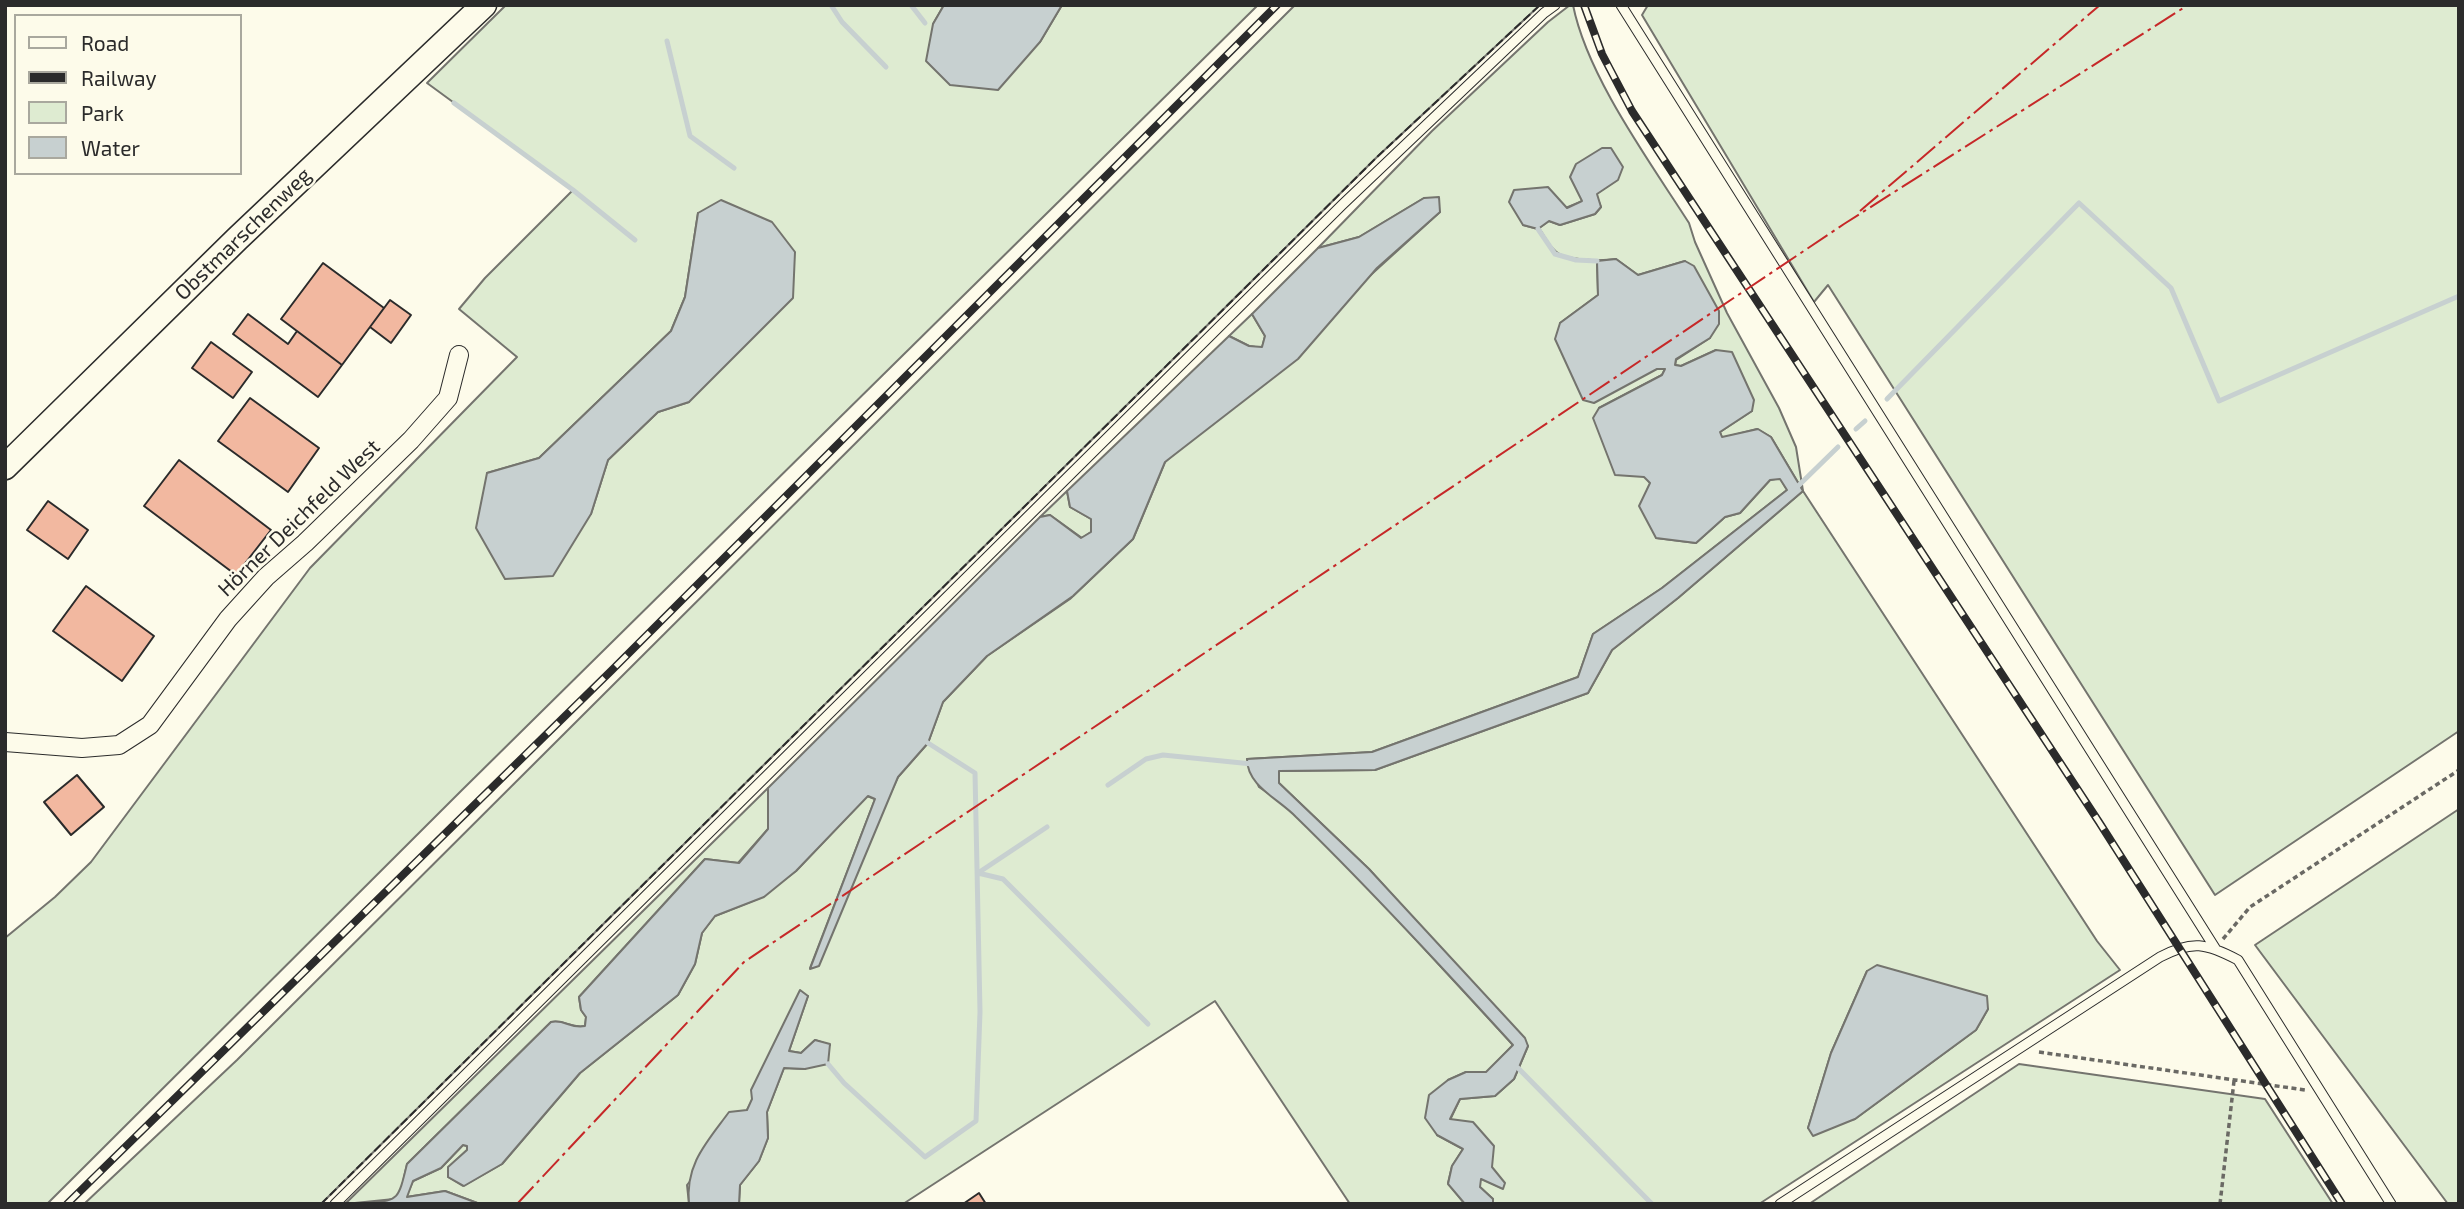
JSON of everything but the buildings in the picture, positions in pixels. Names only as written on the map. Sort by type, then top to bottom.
[{"type":"main road","name":"Obstmarschenweg","points":[[5,467],[247,229],[484,5]]},
{"type":"street","name":"Hörner Deichfeld West","points":[[5,741],[82,747],[119,745],[150,725],[228,619],[266,577],[411,440],[448,398],[459,355]]},
{"type":"lane","points":[[335,1204],[966,575],[1342,205],[1555,5]]},
{"type":"lane","points":[[1621,5],[2216,948]]},
{"type":"lane","points":[[1780,1204],[2180,947],[2216,948],[2238,960],[2391,1204]]},
{"type":"path","points":[[2216,948],[2250,907],[2459,770]]},
{"type":"path","points":[[2018,1049],[2321,1092]]},
{"type":"path","points":[[2220,1204],[2234,1081]]},
{"type":"green space","points":[[506,5],[944,5],[933,24],[1040,42],[1062,5],[1258,5],[461,791],[47,1204],[5,1204],[5,938],[55,897],[91,862],[310,568],[517,357],[459,309],[485,278],[573,190],[427,83]],"holes":[[[698,213],[689,402],[658,412],[608,460],[591,514],[487,473],[539,458],[671,331],[685,297]]]},
{"type":"green space","points":[[1295,5],[1540,5],[1377,157],[321,1204],[84,1204],[237,1060]]},
{"type":"green space","points":[[1570,5],[1573,5],[1580,32],[1606,89],[1689,223],[1727,313],[1779,408],[1796,447],[1803,491],[1771,437],[1757,429],[1722,438],[1720,432],[1752,411],[1716,350],[1681,366],[1675,365],[1676,360],[1710,338],[1685,261],[1638,275],[1616,259],[1586,260],[1597,261],[1598,295],[1560,323],[1657,369],[1665,369],[1662,375],[1599,408],[1650,483],[1656,538],[1696,543],[1725,517],[1740,513],[1770,480],[1780,478],[1787,490],[1662,588],[1593,634],[1578,677],[1372,752],[1247,759],[1259,787],[1285,805],[1361,880],[1513,1045],[1486,1073],[1466,1072],[1448,1080],[1437,1135],[1463,1149],[1452,1166],[1448,1183],[1465,1204],[1350,1204],[1215,1001],[903,1204],[739,1204],[740,1185],[759,1161],[768,1138],[767,1112],[784,1068],[805,1069],[830,1045],[815,1040],[801,1053],[789,1051],[808,996],[747,1110],[687,1185],[689,1204],[480,1204],[445,1191],[406,1197],[413,1181],[441,1168],[463,1145],[467,1146],[467,1150],[449,1167],[448,1177],[463,1186],[502,1164],[580,1073],[678,995],[695,964],[702,933],[715,916],[760,898],[796,871],[867,796],[875,799],[810,968],[898,777],[928,743],[943,702],[987,656],[1070,599],[1133,539],[1165,462],[1440,212],[1424,198],[1359,237],[1318,248],[1432,131],[1548,22]],"holes":[[[1617,180],[1596,194],[1601,207],[1595,214],[1560,225],[1549,221],[1539,228],[1549,245],[1538,229],[1523,225],[1583,201]]]},
{"type":"green space","points":[[1648,5],[2459,5],[2459,731],[2215,895],[1828,285],[1814,302],[1642,15]]},
{"type":"green space","points":[[1252,314],[1265,336],[1262,348],[1249,346],[1229,336]]},
{"type":"green space","points":[[1067,491],[1070,507],[1091,519],[1091,532],[1082,538],[1050,515],[1040,517]]},
{"type":"green space","points":[[1803,491],[2097,941],[2120,970],[1759,1204],[1493,1204],[1493,1199],[1480,1187],[1480,1178],[1502,1188],[1450,1120],[1460,1099],[1495,1096],[1514,1079],[1528,1046],[1369,869],[1279,783],[1279,771],[1375,770],[1588,693],[1612,650],[1678,598]],"holes":[[[1867,971],[1988,1009],[1976,1030],[1855,1119],[1808,1128],[1831,1053]]]},
{"type":"green space","points":[[768,788],[768,829],[738,863],[705,859],[579,997],[581,1010],[586,1017],[585,1026],[551,1022],[407,1164],[400,1195],[394,1199],[345,1204]]},
{"type":"green space","points":[[2459,809],[2459,1204],[2448,1204],[2255,945]]},
{"type":"green space","points":[[2019,1064],[2265,1099],[2333,1204],[1809,1204]]},
{"type":"water","points":[[944,5],[1062,5],[1040,42],[998,90],[950,85],[926,61],[933,24]]},
{"type":"water","points":[[1602,148],[1611,148],[1623,167],[1618,180],[1597,194],[1601,207],[1595,214],[1560,225],[1549,221],[1538,229],[1523,225],[1509,202],[1514,190],[1548,187],[1567,208],[1582,201],[1570,177],[1576,164]]},
{"type":"water","points":[[1439,197],[1440,212],[1377,268],[1298,359],[1165,462],[1133,539],[1073,596],[987,656],[943,702],[928,743],[898,777],[819,966],[810,969],[875,799],[868,796],[796,871],[764,897],[715,916],[702,933],[695,964],[678,995],[580,1073],[502,1164],[464,1186],[448,1177],[448,1167],[467,1150],[467,1146],[463,1145],[441,1168],[413,1181],[407,1197],[445,1191],[480,1204],[358,1204],[394,1198],[401,1187],[407,1164],[551,1022],[585,1026],[586,1017],[581,1010],[579,997],[705,859],[739,863],[768,829],[768,788],[1040,517],[1050,515],[1081,538],[1091,532],[1091,519],[1070,507],[1067,491],[1229,336],[1249,346],[1262,347],[1265,336],[1252,314],[1318,248],[1359,237],[1424,198]]},
{"type":"water","points":[[721,200],[772,222],[795,252],[793,298],[689,402],[658,412],[608,460],[591,514],[553,576],[505,579],[476,528],[487,473],[539,458],[671,331],[685,297],[698,213]]},
{"type":"water","points":[[1616,259],[1638,275],[1685,261],[1694,266],[1719,311],[1719,324],[1710,338],[1676,359],[1675,365],[1681,366],[1716,350],[1732,352],[1754,400],[1752,411],[1720,432],[1722,437],[1758,429],[1771,437],[1803,491],[1678,598],[1612,650],[1588,693],[1375,770],[1279,771],[1279,783],[1369,869],[1525,1038],[1528,1046],[1514,1079],[1495,1096],[1460,1099],[1450,1119],[1473,1122],[1494,1146],[1492,1167],[1505,1183],[1503,1189],[1481,1179],[1480,1187],[1493,1199],[1493,1204],[1465,1204],[1448,1184],[1452,1166],[1463,1149],[1437,1135],[1425,1118],[1429,1095],[1448,1080],[1466,1072],[1486,1072],[1513,1045],[1352,872],[1289,810],[1258,784],[1248,769],[1247,759],[1372,752],[1578,677],[1593,634],[1662,588],[1787,490],[1780,479],[1770,480],[1740,513],[1725,517],[1696,543],[1656,538],[1639,506],[1650,483],[1644,477],[1615,475],[1593,418],[1599,408],[1662,375],[1665,369],[1657,369],[1594,403],[1583,400],[1555,339],[1560,323],[1598,295],[1597,261]]},
{"type":"water","points":[[1877,965],[1987,996],[1988,1009],[1976,1030],[1855,1119],[1813,1136],[1808,1128],[1831,1053],[1867,971]]},
{"type":"water","points":[[800,990],[808,996],[789,1051],[801,1053],[815,1040],[830,1044],[828,1064],[805,1069],[784,1068],[767,1112],[768,1138],[759,1161],[740,1185],[739,1204],[689,1204],[690,1177],[699,1154],[729,1112],[747,1110],[752,1099],[751,1090]]},
{"type":"waterway","points":[[831,5],[842,22],[886,67]]},
{"type":"waterway","points":[[911,5],[925,23]]},
{"type":"waterway","points":[[667,41],[690,136],[734,168]]},
{"type":"waterway","points":[[454,103],[573,190],[635,240]]},
{"type":"waterway","points":[[1887,399],[2079,203],[2171,288],[2219,401],[2459,296]]},
{"type":"waterway","points":[[1538,229],[1555,254],[1576,260],[1597,261]]},
{"type":"waterway","points":[[1856,429],[1865,421]]},
{"type":"waterway","points":[[1795,489],[1838,447]]},
{"type":"waterway","points":[[828,1064],[844,1083],[925,1157],[976,1121],[980,1012],[975,773],[928,743]]},
{"type":"waterway","points":[[1108,785],[1146,759],[1163,755],[1252,764]]},
{"type":"waterway","points":[[1047,827],[978,873],[1003,879],[1148,1024]]},
{"type":"waterway","points":[[1518,1068],[1652,1204]]},
{"type":"railway","points":[[67,1204],[611,671],[1277,5]]},
{"type":"railway","points":[[1584,5],[1602,54],[1632,111],[2099,822],[2342,1204]]},
{"type":"fence","points":[[321,1204],[1377,157],[1540,5]]},
{"type":"power","points":[[1860,211],[2100,5]]},
{"type":"power","points":[[517,1204],[744,962],[1844,224],[2188,5]]}]
